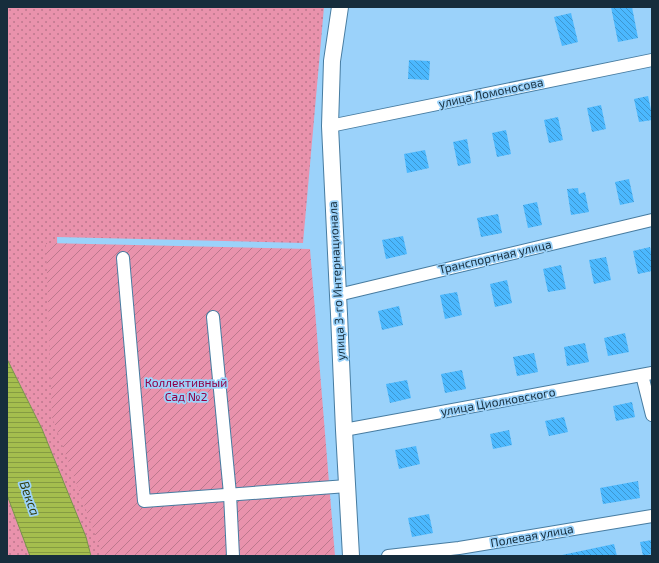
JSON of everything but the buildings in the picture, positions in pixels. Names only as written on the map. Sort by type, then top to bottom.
[{"type":"main road","name":"улица 3-го Интернационала","points":[[340,7],[332,61],[330,126],[351,556]]},
{"type":"street","name":"улица Ломоносова","points":[[330,126],[652,60]]},
{"type":"street","name":"Транспортная улица","points":[[338,295],[652,220]]},
{"type":"street","points":[[123,258],[144,500],[347,486]]},
{"type":"street","points":[[213,317],[230,494],[233,556]]},
{"type":"street","points":[[647,374],[652,415]]},
{"type":"street","name":"улица Циолковского","points":[[344,430],[647,374]]},
{"type":"street","name":"Полевая улица","points":[[388,556],[461,552],[652,516]]},
{"type":"green space","points":[[7,7],[324,7],[303,243],[57,237],[61,414],[106,556],[91,556],[86,537],[42,429],[7,359]]},
{"type":"green space","name":"Коллективный Сад №2","points":[[46,243],[310,249],[335,556],[103,556],[52,417]]},
{"type":"green space","points":[[7,495],[30,556],[7,556]]},
{"type":"water","name":"Векса","points":[[7,359],[42,429],[86,537],[91,556],[30,556],[7,495]]}]
